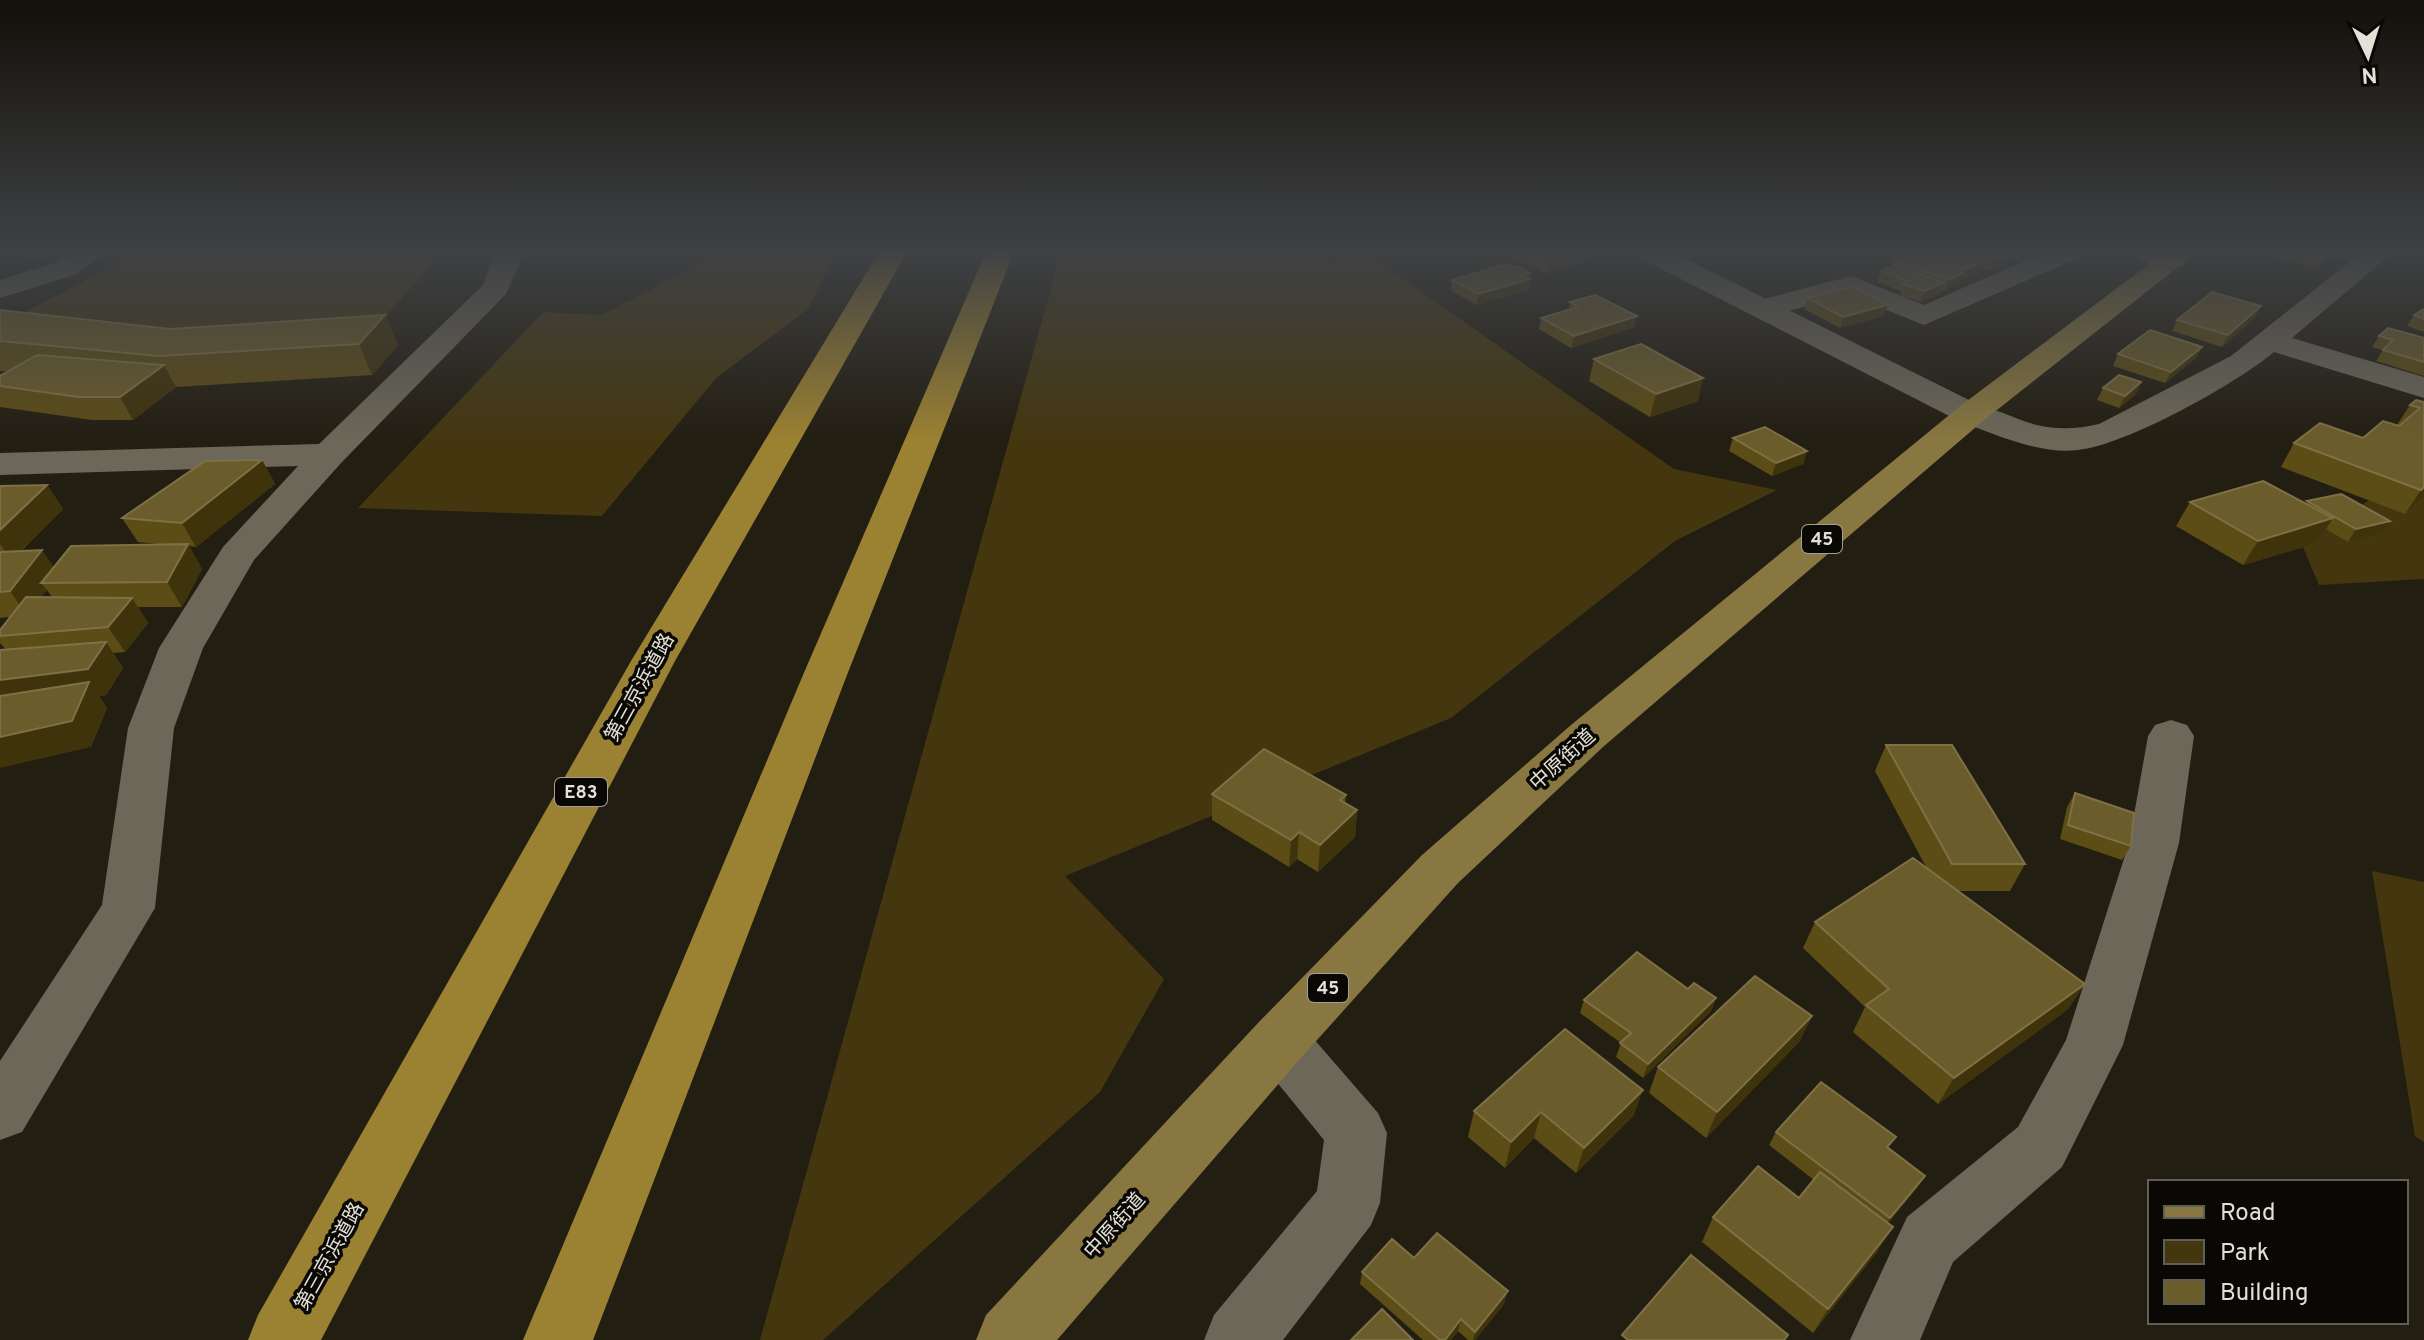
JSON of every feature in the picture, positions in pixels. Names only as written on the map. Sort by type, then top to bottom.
[{"type":"highway","name":"第三京浜道路","points":[[283,1340],[653,661],[856,315]]},
{"type":"highway","points":[[558,1340],[825,675],[974,315]]},
{"type":"main road","name":"中原街道","points":[[1011,1340],[1279,1041],[1440,869],[1587,736],[2094,315]]},
{"type":"street","points":[[0,1113],[128,908],[151,728],[181,648],[237,555],[329,454],[469,315]]},
{"type":"street","points":[[1777,315],[1971,414],[2033,435],[2076,440],[2111,431],[2242,363],[2302,315]]},
{"type":"street","points":[[2270,341],[2424,388]]},
{"type":"street","points":[[0,464],[329,454]]},
{"type":"street","points":[[1885,1340],[1930,1240],[2040,1147],[2094,1045],[2154,843],[2171,736]]},
{"type":"street","points":[[1239,1340],[1348,1203],[1356,1133],[1279,1041]]},
{"type":"green space","points":[[20,315],[388,315],[357,349],[0,325]]},
{"type":"green space","points":[[541,315],[801,315],[716,378],[602,516],[358,508]]},
{"type":"green space","points":[[1044,315],[1454,315],[1674,469],[1777,490],[1675,541],[1451,718],[1065,876],[1164,979],[1100,1092],[823,1340],[760,1340]]},
{"type":"green space","points":[[2424,469],[2424,579],[2319,585],[2300,540]]},
{"type":"green space","points":[[2372,871],[2424,882],[2424,1142],[2415,1136]]},
{"type":"building","points":[[0,315],[41,315],[170,329],[385,315],[359,344],[159,356],[0,341]]},
{"type":"building","points":[[1553,315],[1637,316],[1574,336],[1541,318]]},
{"type":"building","points":[[2184,315],[2251,315],[2228,335],[2177,320]]},
{"type":"building","points":[[2388,328],[2424,338],[2424,362],[2383,350],[2393,340],[2379,336]]},
{"type":"building","points":[[2150,330],[2202,347],[2171,372],[2118,354]]},
{"type":"building","points":[[1641,344],[1703,378],[1656,394],[1594,359]]},
{"type":"building","points":[[37,355],[164,365],[120,397],[78,397],[0,386],[0,376]]},
{"type":"building","points":[[2119,375],[2141,382],[2125,396],[2103,388]]},
{"type":"building","points":[[2416,400],[2424,402],[2424,487],[2421,490],[2294,443],[2320,423],[2363,438],[2383,421],[2399,426],[2420,408],[2410,405]]},
{"type":"building","points":[[1765,427],[1807,451],[1776,463],[1733,438]]},
{"type":"building","points":[[262,460],[182,523],[122,518],[205,461]]},
{"type":"building","points":[[2263,481],[2333,518],[2258,541],[2190,502]]},
{"type":"building","points":[[47,485],[0,530],[0,486]]},
{"type":"building","points":[[2341,494],[2390,521],[2356,529],[2307,501]]},
{"type":"building","points":[[188,544],[167,582],[41,583],[71,546]]},
{"type":"building","points":[[42,550],[10,591],[0,592],[0,552]]},
{"type":"building","points":[[26,597],[132,598],[108,627],[0,636],[0,630]]},
{"type":"building","points":[[106,642],[88,669],[0,680],[0,650]]},
{"type":"building","points":[[89,682],[72,721],[0,737],[0,696]]},
{"type":"building","points":[[1886,745],[1952,745],[2025,864],[1952,864]]},
{"type":"building","points":[[1264,749],[1346,795],[1340,800],[1357,810],[1320,845],[1299,832],[1291,840],[1212,794]]},
{"type":"building","points":[[2075,793],[2134,813],[2131,846],[2068,825]]},
{"type":"building","points":[[1913,858],[2085,984],[1954,1078],[1866,1005],[1889,989],[1815,922]]},
{"type":"building","points":[[1637,952],[1688,989],[1694,983],[1716,998],[1648,1064],[1620,1043],[1631,1033],[1584,1000]]},
{"type":"building","points":[[1755,976],[1812,1016],[1717,1112],[1658,1067]]},
{"type":"building","points":[[1565,1029],[1643,1090],[1584,1148],[1541,1112],[1511,1142],[1474,1111]]},
{"type":"building","points":[[1821,1082],[1896,1137],[1887,1147],[1925,1176],[1890,1218],[1776,1132]]},
{"type":"building","points":[[1758,1166],[1799,1198],[1820,1172],[1893,1227],[1828,1309],[1713,1217]]},
{"type":"building","points":[[1437,1233],[1508,1291],[1475,1332],[1461,1319],[1445,1340],[1440,1340],[1362,1272],[1392,1239],[1414,1258]]},
{"type":"building","points":[[1691,1255],[1788,1335],[1784,1340],[1628,1340],[1622,1335]]},
{"type":"building","points":[[1382,1309],[1413,1340],[1351,1340]]}]
